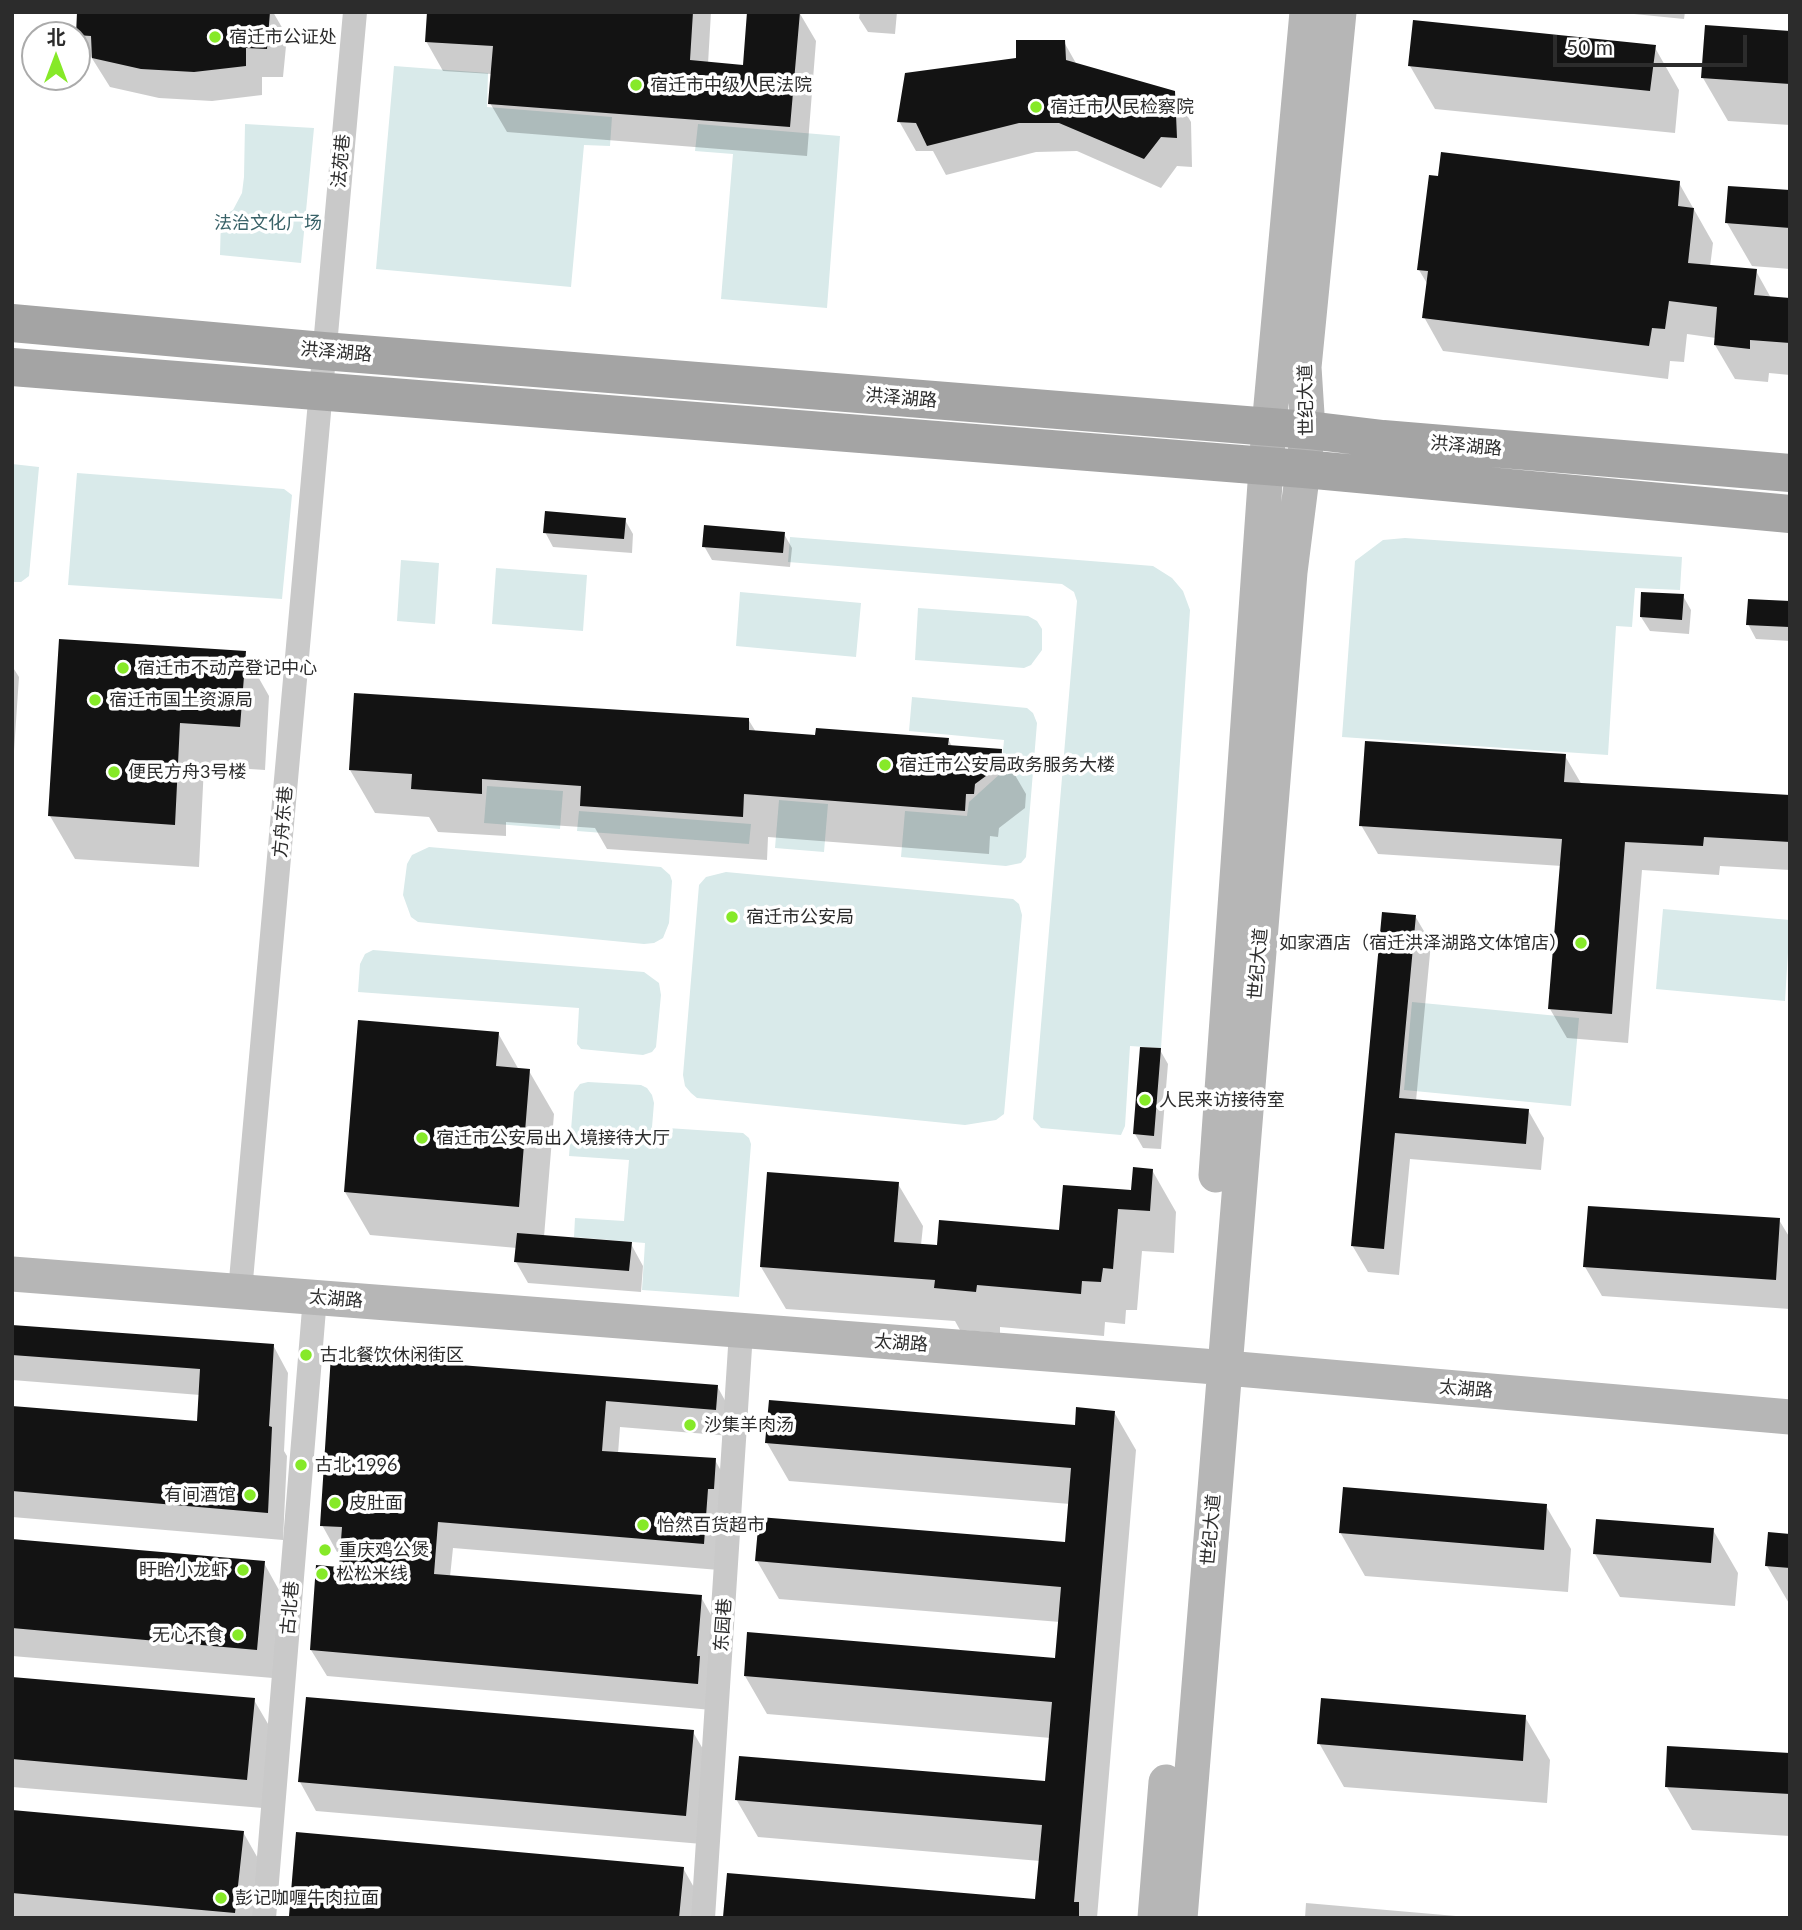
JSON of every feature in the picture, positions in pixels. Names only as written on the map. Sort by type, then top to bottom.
[{"type":"main road","name":"洪泽湖路","points":[[12,323],[1790,472]]},
{"type":"main road","points":[[12,367],[802,429],[1284,478],[1790,514]]},
{"type":"street","name":"法苑巷","points":[[323,351],[355,12]]},
{"type":"street","name":"世纪大道","points":[[1180,1918],[1213,1367],[1284,478],[1269,427],[1307,12]]},
{"type":"street","name":"世纪大道","points":[[1284,478],[1308,430],[1304,367],[1339,12]]},
{"type":"street","name":"方舟东巷","points":[[240,1291],[323,351]]},
{"type":"street","name":"太湖路","points":[[12,1273],[1213,1367],[1790,1417]]},
{"type":"street","name":"古北巷","points":[[264,1918],[315,1297]]},
{"type":"street","name":"东园巷","points":[[703,1918],[741,1332]]},
{"type":"street","name":"世纪大道","points":[[1154,1918],[1213,1367]]},
{"type":"green space","points":[[394,66],[488,73],[487,107],[612,117],[610,146],[584,145],[571,287],[376,269]]},
{"type":"green space","name":"法治文化广场","points":[[245,124],[314,128],[301,263],[220,255],[221,217],[233,210],[242,193]]},
{"type":"green space","points":[[698,124],[840,136],[827,308],[721,299],[733,154],[695,151]]},
{"type":"green space","points":[[12,464],[39,467],[29,576],[21,582],[12,582]]},
{"type":"green space","points":[[77,473],[284,489],[292,495],[282,599],[68,585]]},
{"type":"green space","points":[[790,537],[1153,566],[1172,578],[1183,591],[1190,610],[1161,1048],[1130,1046],[1125,1126],[1121,1135],[1041,1128],[1033,1119],[1077,601],[1074,592],[1062,584],[788,562]]},
{"type":"green space","points":[[1405,538],[1682,557],[1680,590],[1635,588],[1632,627],[1616,626],[1608,755],[1342,737],[1355,561],[1383,540]]},
{"type":"green space","points":[[401,560],[439,563],[435,624],[397,621]]},
{"type":"green space","points":[[496,568],[587,575],[583,631],[492,624]]},
{"type":"green space","points":[[740,592],[861,603],[856,657],[736,646]]},
{"type":"green space","points":[[918,608],[1028,616],[1037,621],[1042,629],[1042,650],[1031,665],[1024,668],[915,660]]},
{"type":"green space","points":[[912,697],[1027,708],[1033,713],[1037,723],[1026,857],[1021,863],[1006,866],[901,857],[905,811],[967,816],[969,802],[1001,773],[1004,740],[909,731]]},
{"type":"green space","points":[[487,786],[563,791],[560,829],[484,823]]},
{"type":"green space","points":[[779,800],[828,804],[824,852],[775,848]]},
{"type":"green space","points":[[579,811],[751,824],[749,844],[577,831]]},
{"type":"green space","points":[[429,847],[661,867],[670,875],[672,881],[669,923],[663,938],[644,944],[418,922],[411,917],[403,895],[407,864],[412,855]]},
{"type":"green space","points":[[726,872],[1013,899],[1019,904],[1022,915],[1004,1114],[996,1120],[965,1125],[697,1098],[691,1093],[685,1086],[683,1075],[699,885],[706,877]]},
{"type":"green space","points":[[1663,909],[1790,920],[1785,1001],[1656,989]]},
{"type":"green space","points":[[373,950],[644,972],[659,983],[661,995],[656,1047],[652,1052],[643,1055],[581,1049],[577,1044],[579,1008],[358,992],[360,964],[365,954]]},
{"type":"green space","points":[[1412,1002],[1579,1018],[1571,1106],[1404,1090]]},
{"type":"green space","points":[[588,1082],[641,1085],[647,1088],[654,1103],[652,1127],[743,1133],[749,1138],[751,1144],[739,1297],[642,1290],[645,1243],[574,1237],[575,1218],[624,1221],[629,1160],[569,1156],[574,1092],[580,1084]]},
{"type":"building","points":[[77,12],[270,12],[267,49],[246,48],[246,66],[194,72],[141,69],[92,58],[91,21],[77,21]]},
{"type":"building","points":[[427,12],[693,12],[690,60],[743,65],[747,12],[800,12],[790,127],[488,104],[493,46],[425,42]]},
{"type":"building","points":[[1413,20],[1656,45],[1650,91],[1408,66]]},
{"type":"building","points":[[1705,25],[1790,31],[1790,84],[1701,78]]},
{"type":"building","points":[[1016,40],[1065,40],[1066,60],[1175,91],[1177,138],[1161,137],[1144,159],[1059,123],[1019,123],[927,146],[916,123],[897,122],[905,73],[1016,58]]},
{"type":"building","points":[[1441,152],[1680,181],[1678,206],[1694,208],[1688,263],[1757,269],[1754,295],[1790,298],[1790,343],[1750,340],[1750,349],[1714,345],[1717,307],[1669,301],[1665,329],[1652,328],[1649,346],[1422,318],[1428,271],[1417,270],[1429,175],[1438,176]]},
{"type":"building","points":[[1728,186],[1790,190],[1790,228],[1725,223]]},
{"type":"building","points":[[545,511],[626,518],[624,539],[543,533]]},
{"type":"building","points":[[704,525],[785,532],[783,553],[702,547]]},
{"type":"building","points":[[1641,592],[1684,594],[1682,620],[1640,617]]},
{"type":"building","points":[[1748,599],[1790,601],[1789,627],[1746,625]]},
{"type":"building","name":"便民方舟3号楼","points":[[59,639],[246,651],[240,727],[180,723],[175,825],[48,816]]},
{"type":"building","points":[[354,693],[749,718],[749,730],[815,735],[816,728],[949,738],[948,745],[1002,749],[1001,765],[975,784],[974,794],[966,794],[965,811],[744,794],[743,817],[580,806],[581,786],[482,779],[482,794],[411,789],[412,774],[349,770]]},
{"type":"building","points":[[1365,741],[1566,754],[1564,782],[1790,795],[1790,842],[1704,837],[1703,846],[1625,842],[1612,1014],[1548,1009],[1562,839],[1359,826]]},
{"type":"building","points":[[1382,912],[1416,915],[1399,1098],[1529,1109],[1526,1144],[1395,1133],[1384,1249],[1351,1246]]},
{"type":"building","points":[[358,1020],[499,1032],[496,1066],[530,1069],[519,1207],[344,1192]]},
{"type":"building","points":[[1140,1047],[1161,1048],[1154,1136],[1133,1134]]},
{"type":"building","points":[[1133,1167],[1153,1169],[1150,1211],[1118,1209],[1113,1269],[1103,1268],[1101,1282],[1082,1281],[1081,1294],[977,1285],[976,1292],[934,1288],[935,1280],[760,1267],[767,1172],[899,1182],[894,1242],[937,1245],[939,1220],[1059,1230],[1063,1185],[1131,1190]]},
{"type":"building","points":[[1588,1206],[1780,1218],[1776,1280],[1583,1267]]},
{"type":"building","points":[[517,1233],[632,1242],[629,1271],[514,1262]]},
{"type":"building","points":[[12,1325],[274,1344],[268,1513],[12,1491],[12,1406],[197,1421],[200,1369],[12,1355]]},
{"type":"building","points":[[331,1355],[718,1385],[716,1410],[606,1401],[602,1451],[716,1458],[714,1489],[708,1489],[704,1544],[438,1522],[434,1574],[702,1595],[697,1656],[700,1656],[698,1684],[310,1650],[316,1565],[339,1567],[342,1527],[320,1526]]},
{"type":"building","points":[[769,1400],[1075,1425],[1076,1407],[1115,1411],[1074,1902],[1079,1902],[1079,1918],[723,1917],[727,1873],[1035,1899],[1042,1825],[735,1800],[739,1756],[1045,1781],[1052,1702],[744,1676],[747,1632],[1055,1658],[1061,1587],[755,1561],[759,1517],[1065,1542],[1071,1468],[765,1443]]},
{"type":"building","points":[[1343,1487],[1547,1504],[1544,1550],[1339,1533]]},
{"type":"building","points":[[1596,1519],[1714,1528],[1711,1563],[1593,1554]]},
{"type":"building","points":[[1768,1532],[1790,1534],[1790,1568],[1765,1566]]},
{"type":"building","points":[[12,1539],[265,1561],[257,1650],[12,1628]]},
{"type":"building","points":[[12,1677],[255,1698],[247,1780],[12,1759]]},
{"type":"building","points":[[306,1697],[694,1730],[686,1816],[298,1782]]},
{"type":"building","points":[[1321,1698],[1526,1715],[1523,1761],[1317,1744]]},
{"type":"building","points":[[1667,1746],[1790,1753],[1790,1794],[1665,1787]]},
{"type":"building","points":[[12,1810],[244,1831],[235,1913],[12,1893]]},
{"type":"building","points":[[296,1832],[684,1867],[679,1918],[289,1916]]},
{"type":"place","name":"宿迁市公证处","points":[[215,37]]},
{"type":"place","name":"宿迁市中级人民法院","points":[[636,85]]},
{"type":"place","name":"宿迁市人民检察院","points":[[1036,107]]},
{"type":"place","name":"宿迁市不动产登记中心","points":[[123,668]]},
{"type":"place","name":"宿迁市国土资源局","points":[[95,700]]},
{"type":"place","name":"宿迁市公安局政务服务大楼","points":[[885,765]]},
{"type":"place","name":"便民方舟3号楼","points":[[114,772]]},
{"type":"place","name":"宿迁市公安局","points":[[732,917]]},
{"type":"place","name":"如家酒店（宿迁洪泽湖路文体馆店）","points":[[1581,943]]},
{"type":"place","name":"人民来访接待室","points":[[1145,1100]]},
{"type":"place","name":"宿迁市公安局出入境接待大厅","points":[[422,1138]]},
{"type":"place","name":"古北餐饮休闲街区","points":[[306,1355]]},
{"type":"place","name":"沙集羊肉汤","points":[[690,1425]]},
{"type":"place","name":"古北·1996","points":[[301,1465]]},
{"type":"place","name":"有间酒馆","points":[[250,1495]]},
{"type":"place","name":"皮肚面","points":[[335,1503]]},
{"type":"place","name":"怡然百货超市","points":[[643,1525]]},
{"type":"place","name":"重庆鸡公煲","points":[[325,1550]]},
{"type":"place","name":"盱眙小龙虾","points":[[243,1570]]},
{"type":"place","name":"松松米线","points":[[322,1574]]},
{"type":"place","name":"无心不食","points":[[238,1635]]},
{"type":"place","name":"彭记咖喱牛肉拉面","points":[[221,1898]]}]
